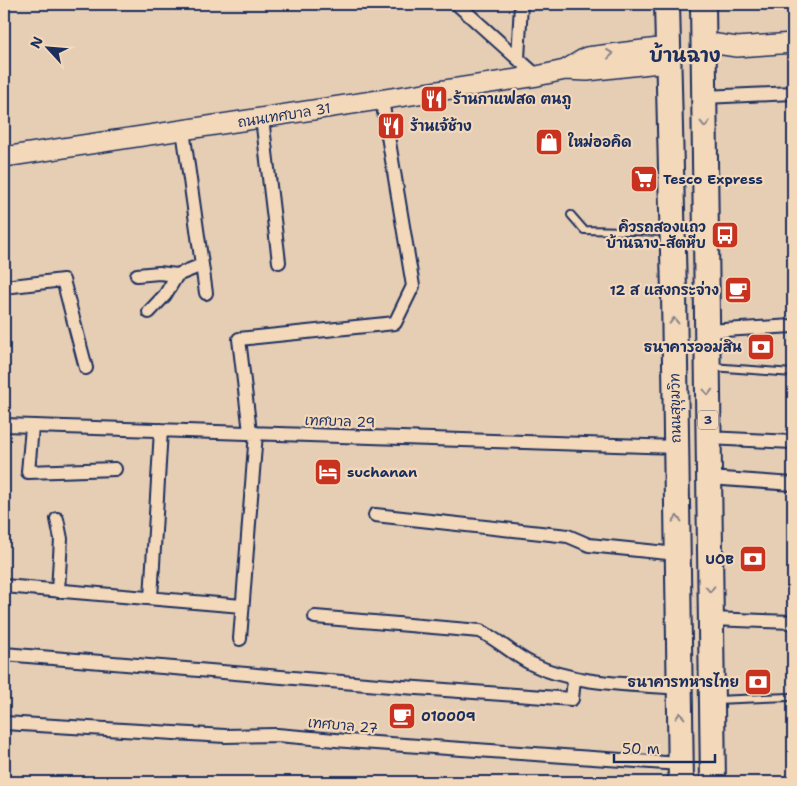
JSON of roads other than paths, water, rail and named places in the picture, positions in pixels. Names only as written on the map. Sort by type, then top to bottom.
[{"type":"highway","name":"ถนนสุขุมวิท","points":[[667,4],[676,447],[680,773]]},
{"type":"highway","name":"3","points":[[703,4],[713,782]]},
{"type":"highway","points":[[668,55],[704,50]]},
{"type":"main road","points":[[704,50],[793,43]]},
{"type":"main road","name":"ถนนเทศบาล 31","points":[[4,157],[537,76],[565,70],[587,57],[668,55]]},
{"type":"street","points":[[457,4],[537,76]]},
{"type":"street","points":[[518,59],[521,4]]},
{"type":"street","points":[[704,97],[793,92]]},
{"type":"street","points":[[240,639],[253,433],[239,339],[395,323],[413,286],[382,100]]},
{"type":"street","points":[[262,118],[279,262]]},
{"type":"street","points":[[182,130],[206,293]]},
{"type":"street","points":[[137,275],[178,274],[202,266]]},
{"type":"street","points":[[149,312],[165,295],[178,274]]},
{"type":"street","points":[[4,286],[63,280],[86,368]]},
{"type":"street","points":[[707,331],[793,326]]},
{"type":"street","name":"เทศบาล 29","points":[[4,426],[676,447]]},
{"type":"street","points":[[32,426],[28,472],[115,469]]},
{"type":"street","points":[[151,598],[161,430]]},
{"type":"street","points":[[708,438],[793,442]]},
{"type":"street","points":[[709,478],[793,484]]},
{"type":"street","points":[[375,515],[568,536],[589,545],[677,554]]},
{"type":"street","points":[[57,519],[61,539],[58,591]]},
{"type":"street","points":[[4,586],[242,606]]},
{"type":"street","points":[[315,617],[480,631],[493,637],[532,664],[574,679],[679,688]]},
{"type":"street","points":[[710,620],[793,622]]},
{"type":"street","points":[[4,654],[572,699],[574,679]]},
{"type":"street","name":"เทศบาล 27","points":[[4,723],[225,736],[277,735],[680,773]]},
{"type":"lane","points":[[571,215],[584,230],[672,232]]},
{"type":"lane","points":[[708,367],[793,373]]},
{"type":"lane","points":[[712,700],[790,697]]},
{"type":"place","name":"ร้านกาแฟสด ฅนภู","points":[[434,99]]},
{"type":"place","name":"ร้านเจ้ช้าง","points":[[391,126]]},
{"type":"place","name":"ใหม่ออคิด","points":[[549,142]]},
{"type":"place","name":"Tesco Express","points":[[644,179]]},
{"type":"place","name":"คิวรถสองแถว บ้านฉาง-สัตหีบ","points":[[725,235]]},
{"type":"place","name":"12 ส แสงกระจ่าง","points":[[738,290]]},
{"type":"place","name":"ธนาคารออมสิน","points":[[761,347]]},
{"type":"place","name":"suchanan","points":[[328,472]]},
{"type":"place","name":"UOB","points":[[753,559]]},
{"type":"place","name":"ธนาคารทหารไทย","points":[[758,682]]},
{"type":"place","name":"010009","points":[[402,716]]},
{"type":"district","name":"บ้านฉาง","points":[[685,55]]}]
